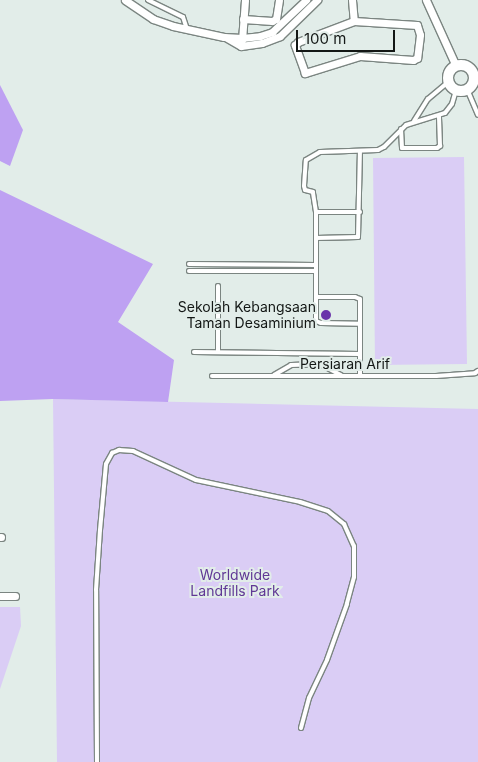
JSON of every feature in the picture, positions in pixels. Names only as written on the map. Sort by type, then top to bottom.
[{"type":"street","points":[[126,0],[153,19],[224,37],[242,38],[260,36],[272,32],[306,0]]},
{"type":"street","points":[[241,46],[245,0]]},
{"type":"street","points":[[243,19],[272,21],[276,19],[279,0]]},
{"type":"street","points":[[224,37],[241,46],[262,43],[280,36],[317,0]]},
{"type":"street","points":[[352,0],[354,21]]},
{"type":"street","points":[[426,0],[456,66]]},
{"type":"street","points":[[354,21],[417,25],[420,35],[417,58],[413,60],[360,56],[304,73],[295,45],[354,21]]},
{"type":"street","points":[[456,66],[474,67],[476,78],[468,89],[456,90],[448,82],[450,70],[456,66]]},
{"type":"street","points":[[0,596],[15,596]]},
{"type":"lane","points":[[148,0],[182,16],[187,29]]},
{"type":"lane","points":[[412,123],[418,117],[428,99],[448,82]]},
{"type":"lane","points":[[468,89],[478,115]]},
{"type":"lane","points":[[360,324],[321,323],[316,321],[316,212],[313,192],[305,190],[304,186],[306,160],[320,152],[360,151],[384,147],[400,129],[412,123],[440,116],[449,110],[456,90]]},
{"type":"lane","points":[[400,129],[402,148],[437,148],[440,146],[440,116]]},
{"type":"lane","points":[[316,238],[358,237],[360,151]]},
{"type":"lane","points":[[316,212],[360,212]]},
{"type":"lane","points":[[189,264],[316,264]]},
{"type":"lane","points":[[189,271],[316,271]]},
{"type":"lane","points":[[218,286],[218,352]]},
{"type":"lane","points":[[316,297],[355,297],[360,299],[360,375]]},
{"type":"lane","points":[[194,352],[360,354]]},
{"type":"lane","points":[[272,376],[291,365],[320,364],[341,375]]},
{"type":"lane","name":"Persiaran Arif","points":[[212,376],[436,376],[475,373],[478,371]]},
{"type":"lane","points":[[97,762],[96,590],[101,513],[106,464],[112,453],[119,450],[133,451],[196,480],[300,502],[328,511],[344,524],[354,546],[354,577],[348,604],[327,660],[309,698],[301,728]]},
{"type":"green space","points":[[464,157],[467,364],[375,365],[373,158]]},
{"type":"green space","name":"Worldwide Landfills Park","points":[[53,399],[478,409],[478,762],[57,762]]},
{"type":"green space","points":[[0,607],[20,607],[21,626],[0,689]]},
{"type":"shaded area","points":[[0,85],[23,130],[10,166],[0,161]]},
{"type":"shaded area","points":[[0,190],[153,264],[118,322],[174,360],[168,402],[53,399],[0,401]]},
{"type":"place","name":"Sekolah Kebangsaan Taman Desaminium","points":[[326,315]]}]
